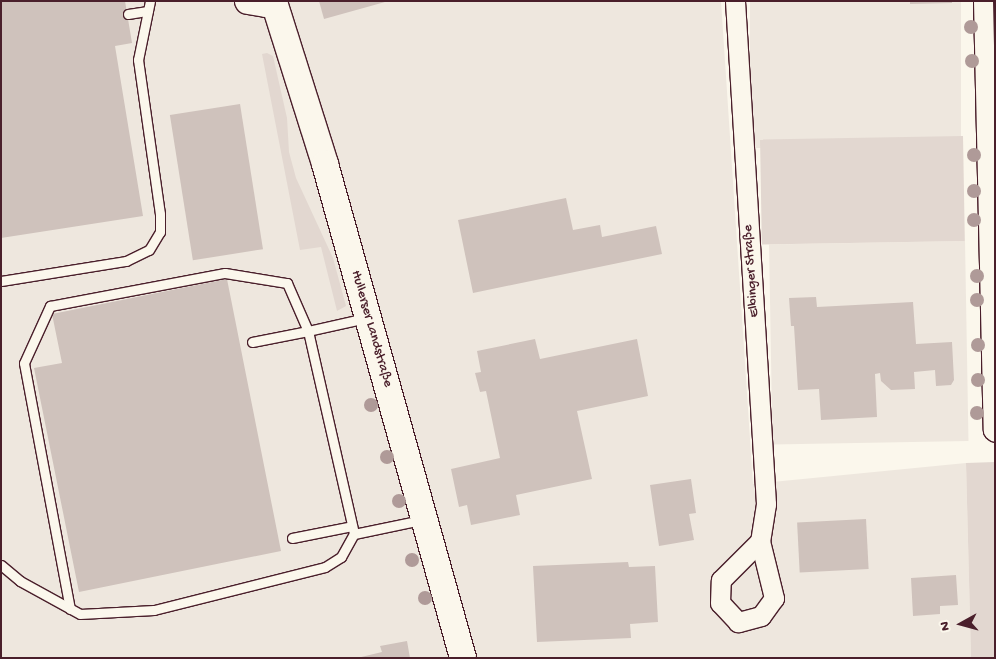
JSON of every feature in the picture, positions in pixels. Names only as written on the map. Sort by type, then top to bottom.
[{"type":"street","name":"Hullerser Landstraße","points":[[248,1],[266,4],[274,2],[325,164],[463,658]]},
{"type":"street","name":"Elbinger Straße","points":[[735,1],[766,504],[760,541]]},
{"type":"street","points":[[983,1],[991,186],[993,430],[995,432]]},
{"type":"lane","points":[[128,14],[149,6]]},
{"type":"lane","points":[[1,280],[126,261],[149,250],[160,232],[160,214],[138,60],[149,6]]},
{"type":"lane","points":[[1,565],[20,581],[70,609],[80,614],[154,610],[325,567],[341,557],[353,530],[308,331],[287,283],[225,273],[50,306],[24,363],[70,609]]},
{"type":"lane","points":[[252,342],[368,318]]},
{"type":"lane","points":[[292,538],[424,519]]},
{"type":"shaded area","points":[[1,1],[721,1],[753,484],[966,463],[971,658],[1,658]]},
{"type":"shaded area","points":[[750,1],[961,1],[961,148],[750,148]]},
{"type":"shaded area","points":[[267,53],[273,56],[287,118],[289,152],[296,178],[333,258],[346,306],[337,311],[321,247],[300,250],[262,54]]},
{"type":"shaded area","points":[[963,136],[965,241],[762,245],[760,140]]},
{"type":"shaded area","points":[[965,241],[968,441],[773,444],[769,244]]},
{"type":"shaded area","points":[[995,462],[995,658],[971,658],[966,463]]},
{"type":"building","points":[[1,1],[125,1],[132,43],[115,46],[143,216],[1,238]]},
{"type":"building","points":[[319,1],[385,1],[385,2],[324,19]]},
{"type":"building","points":[[910,1],[952,1],[952,3],[910,4]]},
{"type":"building","points":[[240,104],[263,249],[193,260],[170,115]]},
{"type":"building","points":[[566,198],[573,230],[600,225],[602,237],[656,226],[662,254],[473,293],[458,220]]},
{"type":"building","points":[[227,279],[281,551],[79,592],[34,368],[62,363],[52,314]]},
{"type":"building","points":[[816,297],[817,307],[913,302],[916,344],[952,342],[954,380],[951,385],[936,386],[935,370],[914,372],[915,389],[891,390],[881,381],[880,373],[875,374],[877,417],[821,420],[819,389],[798,390],[794,326],[791,326],[789,298]]},
{"type":"building","points":[[535,339],[540,359],[637,339],[648,396],[577,411],[592,479],[516,495],[520,515],[471,525],[467,505],[459,507],[451,469],[500,458],[486,391],[480,392],[475,373],[481,372],[477,351]]},
{"type":"building","points":[[691,479],[696,513],[689,514],[694,540],[659,546],[650,485]]},
{"type":"building","points":[[866,519],[869,569],[800,573],[797,523]]},
{"type":"building","points":[[628,562],[629,567],[655,566],[658,622],[630,624],[631,638],[537,642],[533,566]]},
{"type":"building","points":[[956,575],[958,605],[940,606],[940,614],[913,616],[911,578]]},
{"type":"building","points":[[407,641],[410,658],[357,658],[382,652],[380,646]]}]
